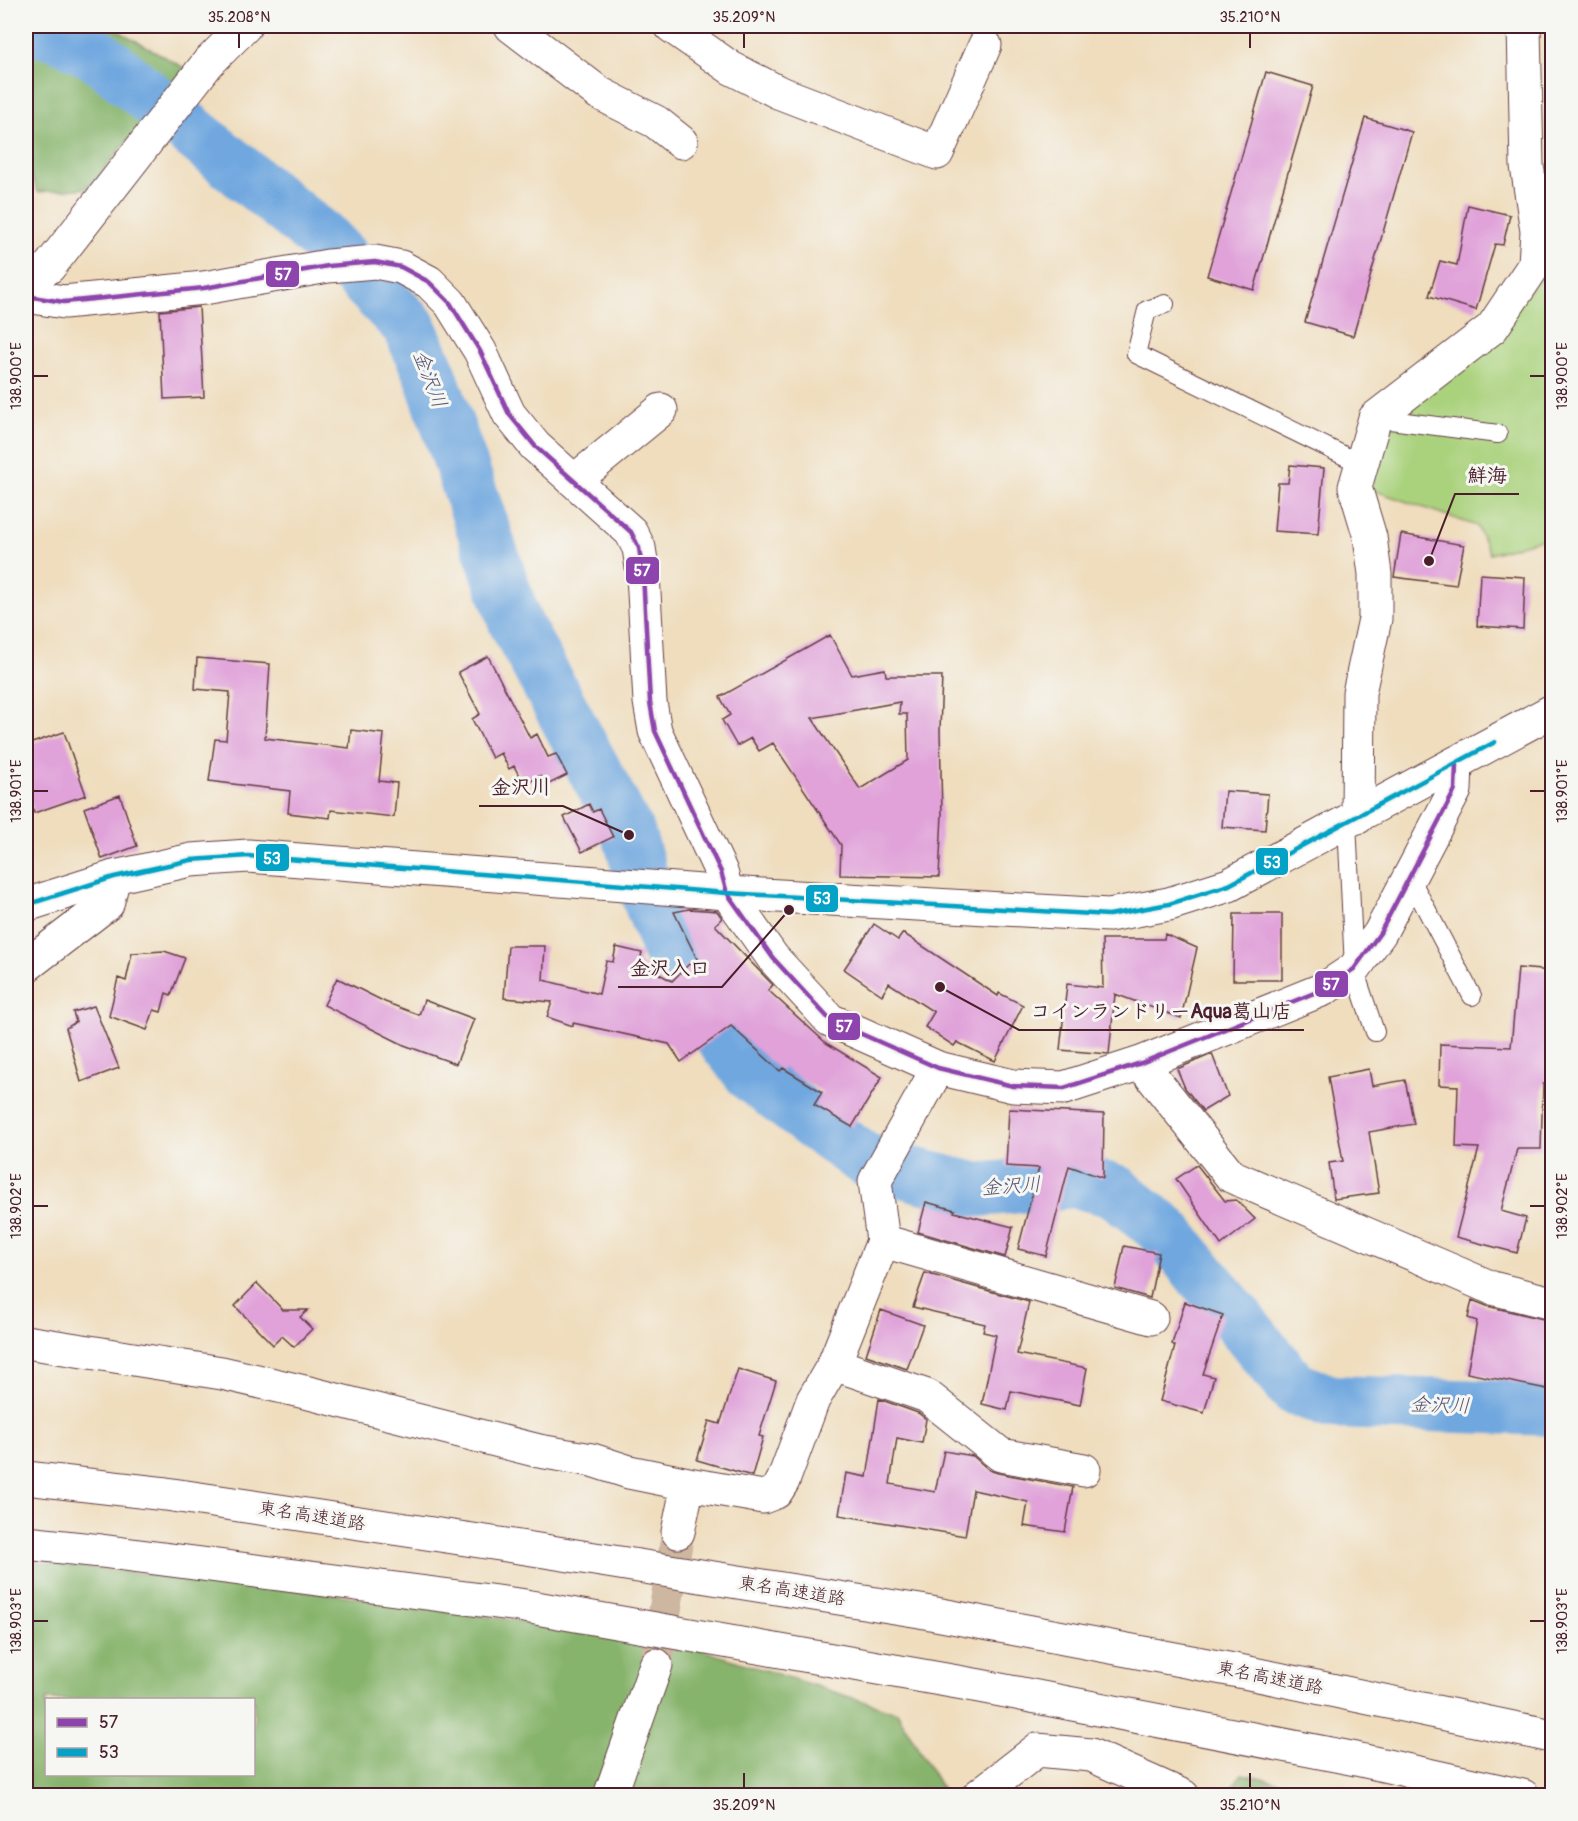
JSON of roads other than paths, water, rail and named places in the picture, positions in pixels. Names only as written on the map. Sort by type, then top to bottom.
[{"type":"main road","points":[[26,283],[50,267],[208,63],[245,26]]},
{"type":"main road","points":[[511,26],[599,93],[656,122],[681,141]]},
{"type":"main road","points":[[671,26],[732,69],[777,92],[937,153],[985,45]]},
{"type":"main road","points":[[1352,820],[1359,693],[1375,619],[1375,574],[1370,537],[1355,487],[1375,418],[1492,328],[1535,264],[1537,231],[1527,166],[1524,26]]},
{"type":"main road","points":[[26,296],[64,302],[204,288],[328,266],[375,262],[401,267],[429,282],[450,303],[480,351],[509,414],[535,446],[631,532],[639,548],[650,702],[655,731],[721,872],[728,893],[773,958],[830,1020],[938,1068],[1013,1086],[1064,1088],[1141,1063],[1323,989],[1354,969],[1380,933],[1455,790],[1456,764]]},
{"type":"main road","points":[[574,481],[661,410]]},
{"type":"main road","points":[[26,905],[114,877],[191,860],[248,856],[728,893],[1109,915],[1169,904],[1229,885],[1552,711]]},
{"type":"main road","points":[[26,966],[107,904],[114,877]]},
{"type":"main road","points":[[1141,1063],[1231,1176],[1492,1288],[1552,1303]]},
{"type":"main road","points":[[26,1342],[222,1373],[309,1392],[539,1451],[592,1460],[629,1472],[763,1497],[776,1492],[783,1481],[813,1400],[834,1364],[883,1241],[875,1181],[938,1068]]},
{"type":"main road","points":[[883,1241],[1151,1318]]},
{"type":"main road","points":[[834,1364],[927,1396],[1001,1455],[1084,1470]]},
{"type":"main road","name":"東名高速道路","points":[[26,1478],[166,1494],[515,1546],[920,1611],[1244,1672],[1552,1736]]},
{"type":"main road","points":[[678,1532],[687,1484]]},
{"type":"main road","points":[[26,1543],[519,1605],[980,1686],[1356,1759],[1522,1796]]},
{"type":"main road","points":[[610,1796],[656,1665]]},
{"type":"main road","points":[[978,1796],[1037,1750],[1091,1755],[1183,1796]]},
{"type":"lane","points":[[1165,304],[1147,310],[1136,354],[1361,464]]},
{"type":"lane","points":[[1375,418],[1498,434]]},
{"type":"lane","points":[[1352,820],[1354,969],[1375,1032]]},
{"type":"lane","points":[[1410,878],[1472,996]]},
{"type":"waterway","name":"金沢川","points":[[31,26],[36,30],[56,33],[99,56],[326,241],[409,326],[430,374],[515,622],[629,835],[645,889],[668,948],[716,1030],[753,1077],[864,1159],[978,1190],[1074,1181],[1115,1191],[1167,1233],[1294,1388],[1331,1402],[1552,1409]]},
{"type":"tunnel","points":[[656,1665],[678,1532]]},
{"type":"place","name":"鮮海","points":[[1429,561]]},
{"type":"place","name":"金沢川","points":[[629,835]]},
{"type":"place","name":"金沢入口","points":[[789,910]]},
{"type":"place","name":"コインランドリーAqua葛山店","points":[[940,987]]}]
